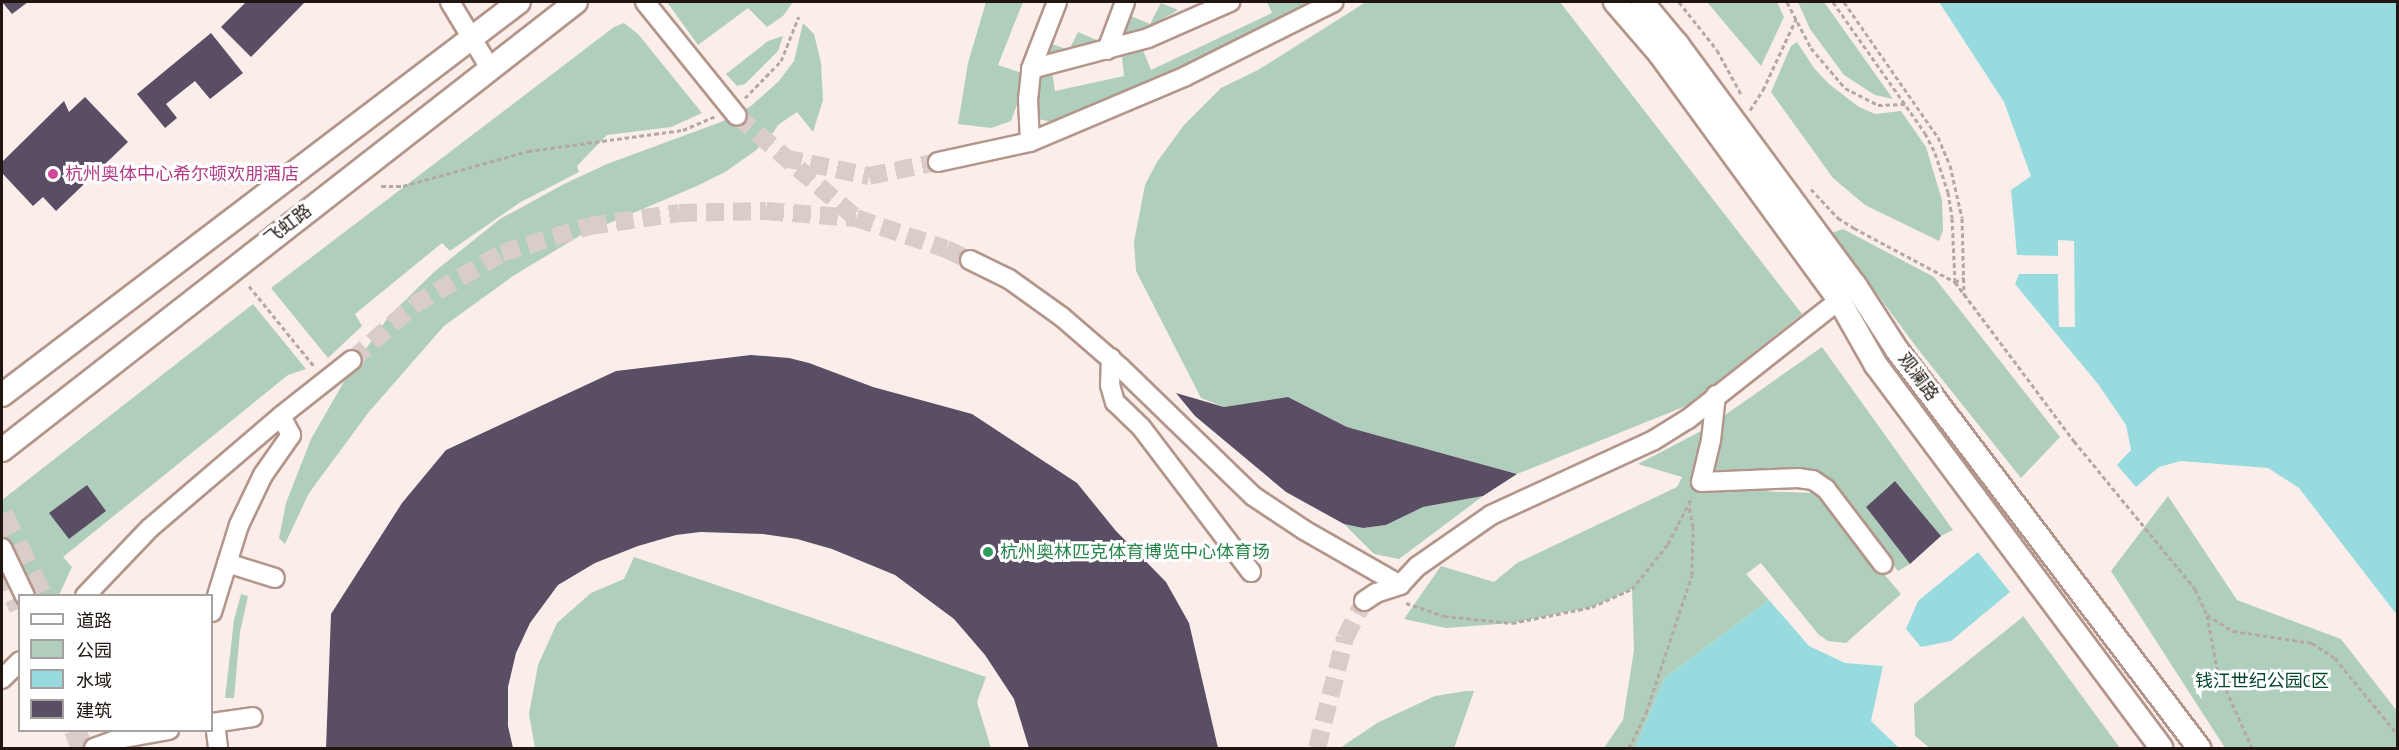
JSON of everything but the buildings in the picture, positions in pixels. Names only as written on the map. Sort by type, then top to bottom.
[{"type":"main road","points":[[2,395],[519,2]]},
{"type":"main road","name":"飞虹路","points":[[4,440],[576,2]]},
{"type":"main road","name":"观澜路","points":[[1615,2],[1659,53],[1839,300],[1876,365],[2161,748]]},
{"type":"main road","name":"观澜路","points":[[1642,2],[1677,44],[1855,285],[1897,350],[2199,748]]},
{"type":"street","points":[[450,2],[490,68]]},
{"type":"street","points":[[645,2],[735,113]]},
{"type":"street","points":[[1030,142],[1028,100],[1031,69],[1057,2]]},
{"type":"street","points":[[1107,50],[1125,2]]},
{"type":"street","points":[[1185,22],[1195,2]]},
{"type":"street","points":[[1031,69],[1148,38],[1230,2]]},
{"type":"street","points":[[938,162],[1030,142],[1186,76],[1334,2]]},
{"type":"street","points":[[970,260],[1009,279],[1062,317],[1111,358],[1253,496],[1402,594]]},
{"type":"street","points":[[1402,594],[1418,566],[1491,515],[1654,440],[1688,419],[1839,300]]},
{"type":"street","points":[[1111,358],[1110,386],[1115,402],[1141,428],[1251,572]]},
{"type":"street","points":[[87,594],[150,528],[281,416],[352,360]]},
{"type":"street","points":[[1716,395],[1711,440],[1701,482],[1798,478],[1813,480],[1826,489],[1883,564]]},
{"type":"street","points":[[213,609],[239,525],[263,475],[291,435],[281,416]]},
{"type":"street","points":[[2,548],[24,594]]},
{"type":"street","points":[[227,563],[275,578]]},
{"type":"street","points":[[1364,601],[1376,593],[1402,594]]},
{"type":"street","points":[[2,679],[18,663]]},
{"type":"street","points":[[218,748],[213,723],[253,717]]},
{"type":"street","points":[[96,743],[158,732]]},
{"type":"path","points":[[1679,2],[1717,50],[1757,119]]},
{"type":"path","points":[[1787,2],[1811,48],[1845,88],[1878,105],[1905,104]]},
{"type":"path","points":[[1833,2],[1905,104],[1935,153],[1948,192],[1955,282],[2074,441],[2195,589],[2207,615],[2217,669],[2252,748]]},
{"type":"path","points":[[1844,2],[1942,146],[1958,191],[1964,297]]},
{"type":"path","points":[[381,186],[403,186],[528,151],[683,130],[735,113],[781,61],[799,16]]},
{"type":"path","points":[[1750,110],[1763,90],[1796,19]]},
{"type":"path","points":[[1805,181],[1838,218],[1955,282]]},
{"type":"path","points":[[1955,282],[1964,278]]},
{"type":"path","points":[[249,286],[326,381]]},
{"type":"path","points":[[1402,594],[1444,616],[1512,623],[1592,607],[1632,589],[1668,544],[1701,482]]},
{"type":"path","points":[[1629,748],[1646,713],[1692,575],[1693,527],[1689,505]]},
{"type":"path","points":[[2207,615],[2233,631],[2312,643],[2335,658],[2397,735]]},
{"type":"green space","points":[[667,2],[793,2],[783,16],[767,27],[748,8],[698,45]]},
{"type":"green space","points":[[986,2],[1023,2],[998,65],[1028,75],[1011,121],[991,128],[958,124],[968,63]]},
{"type":"green space","points":[[1267,2],[1310,2],[1184,67],[1052,122],[1038,119],[1035,106],[1041,78],[1052,73],[1055,91],[1124,76],[1122,57],[1143,50],[1151,70],[1272,13]]},
{"type":"green space","points":[[1366,2],[1560,2],[1802,314],[1686,406],[1517,474],[1347,427],[1288,397],[1224,407],[1201,398],[1136,271],[1134,242],[1145,185],[1157,162],[1184,125],[1221,88],[1258,70]]},
{"type":"green space","points":[[1707,2],[1777,2],[1784,17],[1761,66]]},
{"type":"green space","points":[[1798,2],[1824,2],[1893,99],[1875,95],[1844,75],[1810,29]]},
{"type":"green space","points":[[1161,3],[1178,10],[1144,30],[1121,37],[1131,16],[1150,24]]},
{"type":"green space","points":[[624,23],[638,34],[702,113],[671,127],[607,135],[577,166],[579,172],[519,203],[450,251],[442,243],[355,314],[362,326],[328,358],[271,288],[614,27]]},
{"type":"green space","points":[[803,23],[814,34],[821,63],[823,100],[813,132],[797,112],[778,125],[755,151],[725,172],[581,235],[513,276],[444,326],[368,413],[309,493],[285,544],[279,538],[286,503],[311,439],[349,373],[389,316],[434,272],[500,219],[566,183],[607,164],[721,122],[751,106],[779,81],[794,61]]},
{"type":"green space","points":[[1078,32],[1099,41],[1043,59],[1049,43],[1069,50]]},
{"type":"green space","points":[[783,36],[778,51],[745,84],[737,86],[726,74],[768,41]]},
{"type":"green space","points":[[1797,42],[1814,68],[1829,84],[1859,107],[1875,114],[1901,111],[1926,147],[1942,200],[1943,230],[1939,241],[1865,205],[1833,178],[1771,92],[1791,46]]},
{"type":"green space","points":[[1843,229],[1934,277],[2060,437],[2021,478],[1917,348],[1832,233]]},
{"type":"green space","points":[[253,304],[306,369],[288,375],[63,557],[72,567],[59,594],[32,594],[2,534],[2,500]]},
{"type":"green space","points":[[1822,347],[1953,530],[1941,536],[1895,481],[1866,507],[1910,564],[1898,571],[1830,486],[1728,490],[1815,493],[1901,594],[1846,643],[1828,641],[1818,634],[1761,563],[1746,574],[1769,600],[1665,678],[1635,748],[1604,748],[1623,720],[1634,650],[1632,589],[1592,607],[1512,623],[1446,628],[1404,619],[1441,566],[1494,582],[1517,563],[1677,487],[1682,477],[1638,464],[1705,429]]},
{"type":"green space","points":[[1483,496],[1399,559],[1374,554],[1344,524],[1363,528],[1386,525],[1423,507]]},
{"type":"green space","name":"钱江世纪公园C区","points":[[2168,496],[2237,600],[2341,639],[2397,711],[2397,748],[2225,748],[2111,571]]},
{"type":"green space","points":[[634,557],[986,677],[977,702],[991,748],[535,748],[529,714],[538,665],[557,623],[591,593],[624,579]]},
{"type":"green space","points":[[241,594],[248,596],[240,632],[234,698],[225,698],[234,620]]},
{"type":"green space","points":[[2024,616],[2120,748],[1930,748],[1915,736],[1914,704]]},
{"type":"green space","points":[[1474,691],[1454,748],[1340,748],[1377,723],[1435,696]]},
{"type":"water","points":[[1939,2],[2397,2],[2397,615],[2299,488],[2268,468],[2181,461],[2159,467],[2136,487],[2117,465],[2131,450],[2126,425],[2098,384],[2015,284],[2019,274],[2058,274],[2059,327],[2075,327],[2074,241],[2058,240],[2058,256],[2017,255],[2011,190],[2031,176],[2004,102]]},
{"type":"water","points":[[1978,552],[2010,592],[1951,641],[1921,647],[1906,629],[1918,601]]},
{"type":"water","points":[[1769,600],[1809,646],[1845,663],[1883,666],[1871,721],[1899,748],[1635,748],[1665,678]]},
{"type":"tunnel","points":[[737,116],[856,218]]},
{"type":"tunnel","points":[[784,158],[869,176],[938,162]]},
{"type":"tunnel","points":[[352,360],[414,305],[502,253],[589,226],[679,213],[766,211],[856,218],[946,249],[970,260]]},
{"type":"tunnel","points":[[2,514],[41,594]]},
{"type":"tunnel","points":[[2,568],[18,604]]},
{"type":"tunnel","points":[[1317,748],[1345,638],[1364,601]]},
{"type":"tunnel","points":[[76,732],[82,748]]},
{"type":"place","name":"杭州奥体中心希尔顿欢朋酒店","points":[[53,174]]},
{"type":"place","name":"杭州奥林匹克体育博览中心体育场","points":[[988,552]]}]
